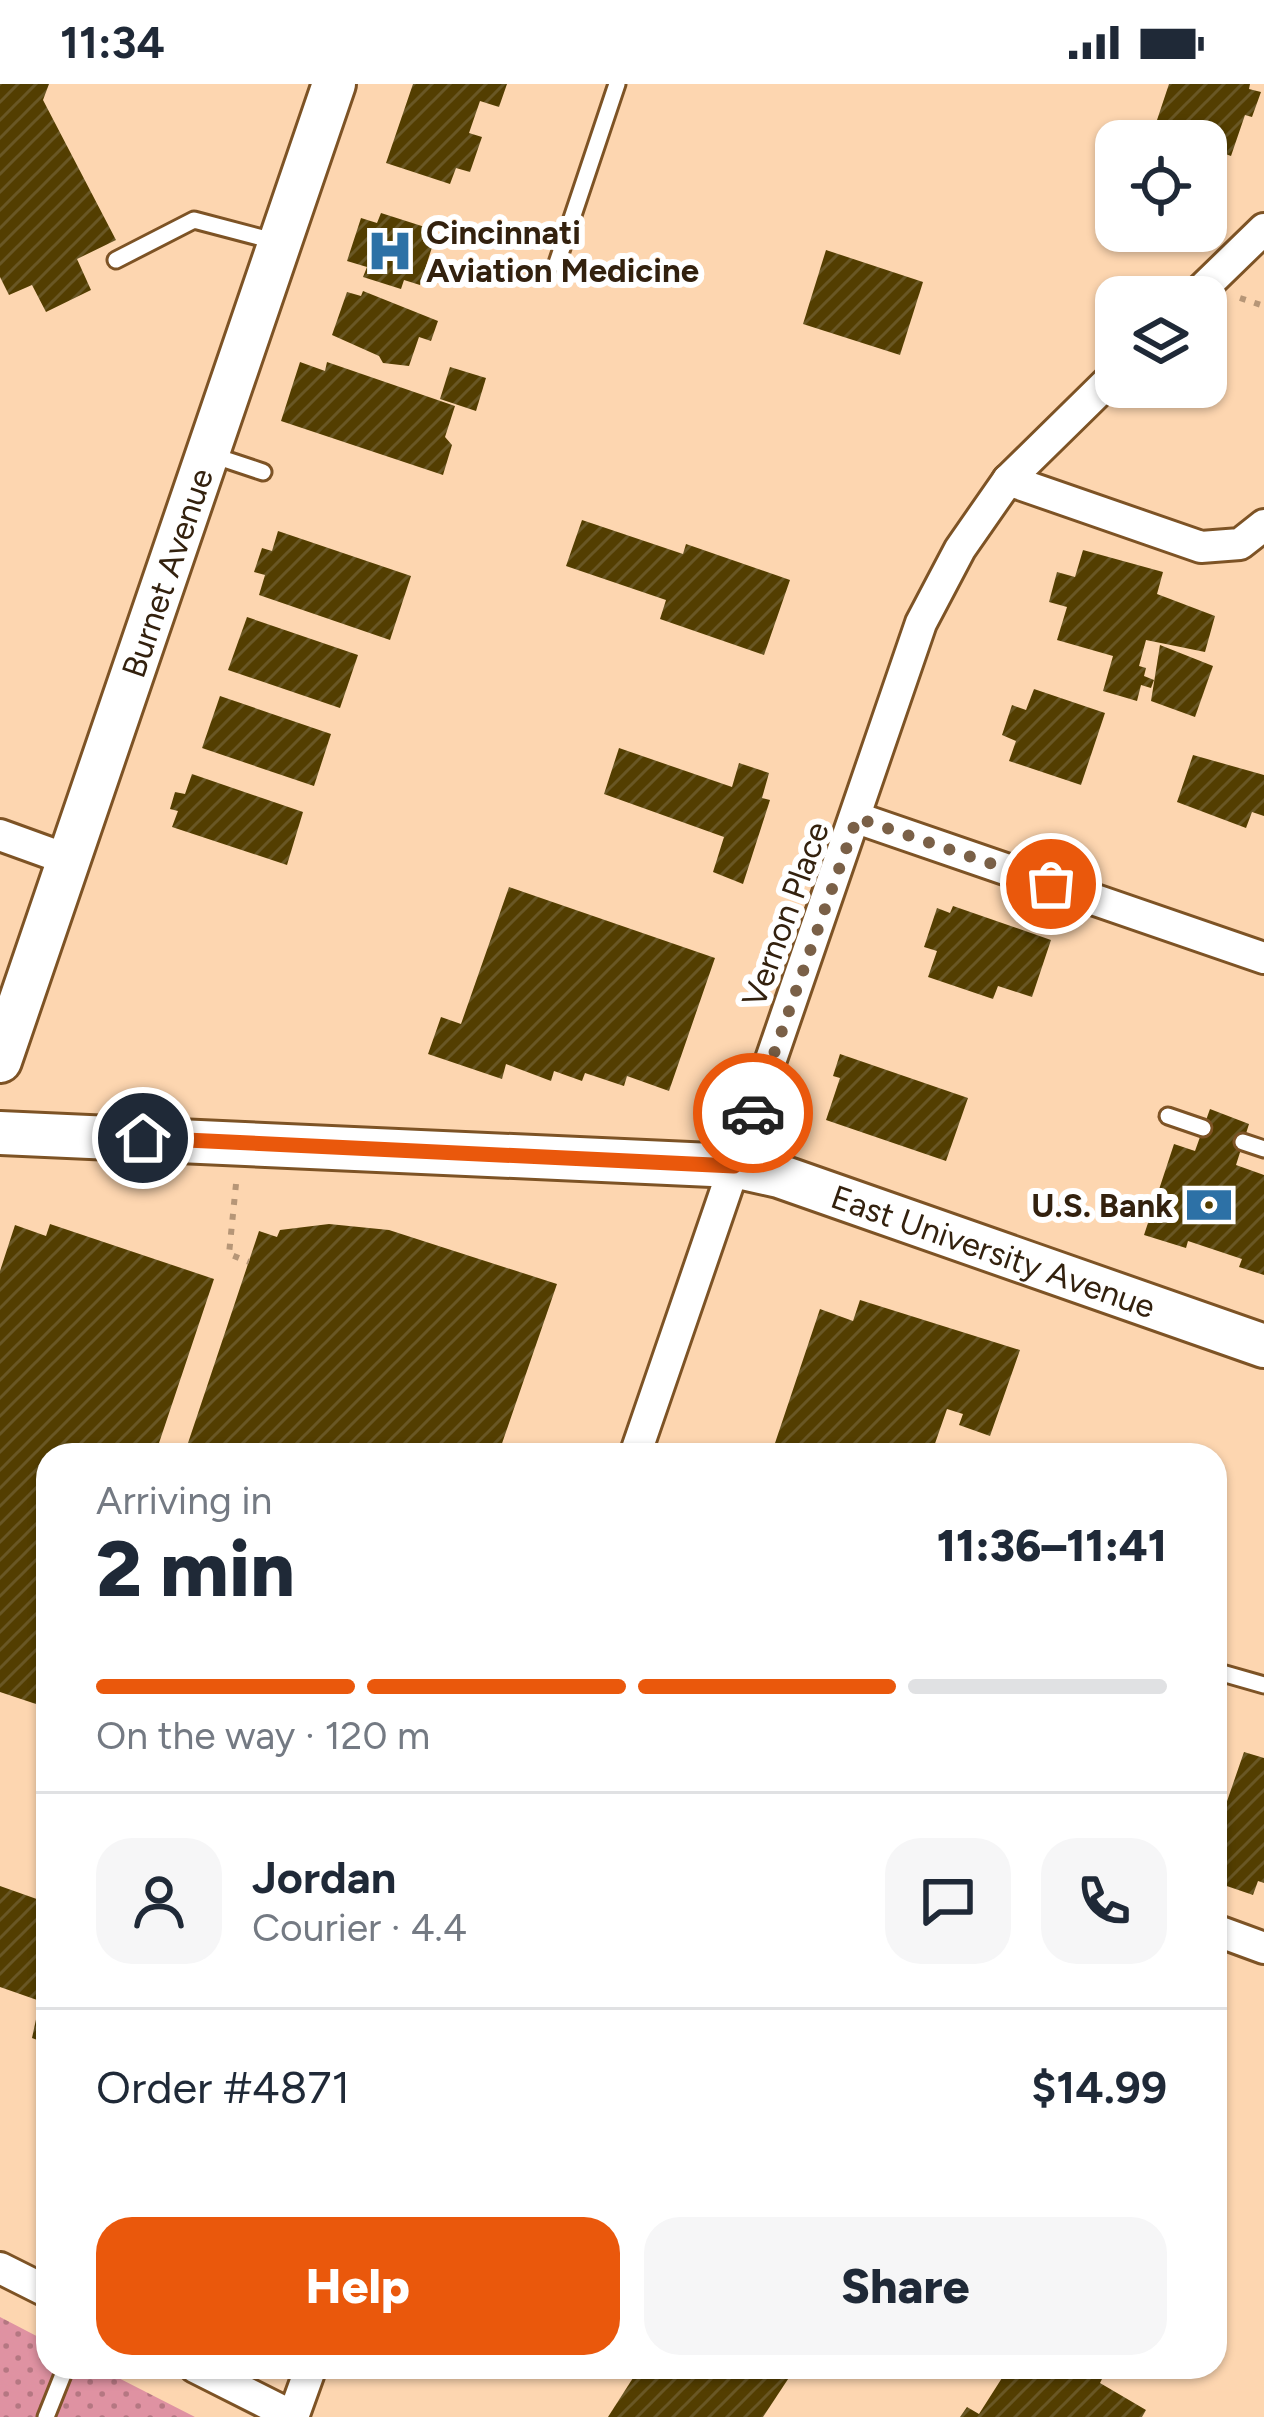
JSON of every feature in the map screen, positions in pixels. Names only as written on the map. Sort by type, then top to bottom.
[{"type":"street","name":"Burnet Avenue","points":[[0,1060],[334,84]]},
{"type":"street","points":[[1216,276],[1264,229]]},
{"type":"street","name":"Vernon Place","points":[[639,1443],[921,623],[960,549],[1008,480],[1095,395]]},
{"type":"street","points":[[1008,480],[1202,547],[1240,544],[1264,525]]},
{"type":"street","points":[[857,818],[1264,958]]},
{"type":"street","points":[[0,836],[69,860]]},
{"type":"street","name":"East University Avenue","points":[[0,1133],[734,1166],[779,1176],[1264,1346]]},
{"type":"street","points":[[1227,1934],[1264,1948]]},
{"type":"street","points":[[0,2268],[36,2287]]},
{"type":"street","points":[[219,2379],[293,2417],[307,2379]]},
{"type":"lane","points":[[556,263],[617,84]]},
{"type":"lane","points":[[116,260],[194,220],[282,244]]},
{"type":"lane","points":[[209,454],[262,472]]},
{"type":"lane","points":[[1168,1116],[1203,1128]]},
{"type":"lane","points":[[1244,1142],[1264,1149]]},
{"type":"lane","points":[[1227,1674],[1264,1685]]},
{"type":"lane","points":[[46,2417],[61,2379]]},
{"type":"path","points":[[1240,298],[1264,307]]},
{"type":"path","points":[[236,1183],[229,1254],[249,1262]]},
{"type":"shaded area","points":[[0,2317],[36,2336],[36,2379],[121,2379],[195,2417],[0,2417]]},
{"type":"building","points":[[0,84],[49,84],[43,100],[116,240],[77,259],[91,290],[46,312],[32,285],[9,295],[0,277]]},
{"type":"building","points":[[413,84],[507,84],[499,107],[480,101],[469,133],[482,137],[470,172],[456,168],[450,184],[386,163]]},
{"type":"building","points":[[1169,84],[1250,84],[1249,89],[1261,92],[1252,117],[1245,115],[1231,156],[1227,155],[1227,120],[1157,120]]},
{"type":"building","name":"Cincinnati Aviation Medicine","points":[[381,213],[428,228],[425,239],[434,241],[420,285],[404,280],[401,289],[363,277],[367,267],[347,261],[361,218],[377,223]]},
{"type":"building","points":[[826,250],[923,282],[900,355],[803,324]]},
{"type":"building","points":[[363,291],[438,321],[431,341],[419,337],[409,366],[383,363],[379,356],[332,335],[347,292],[361,296]]},
{"type":"building","points":[[300,362],[325,371],[327,362],[455,406],[445,437],[452,445],[443,475],[281,421]]},
{"type":"building","points":[[450,367],[486,378],[476,411],[440,399]]},
{"type":"building","points":[[582,520],[683,554],[686,544],[790,580],[764,655],[660,619],[666,600],[566,566]]},
{"type":"building","points":[[278,531],[411,576],[390,640],[259,595],[265,575],[254,572],[262,548],[272,551]]},
{"type":"building","points":[[1083,550],[1163,572],[1157,594],[1215,616],[1205,652],[1146,640],[1139,666],[1146,668],[1144,676],[1154,680],[1151,688],[1141,685],[1137,701],[1103,691],[1113,656],[1057,640],[1067,607],[1049,602],[1057,572],[1075,577]]},
{"type":"building","points":[[247,617],[358,655],[340,708],[228,670]]},
{"type":"building","points":[[1160,645],[1213,666],[1195,717],[1151,701]]},
{"type":"building","points":[[1034,689],[1105,713],[1081,785],[1009,761],[1016,741],[1002,735],[1012,705],[1026,710]]},
{"type":"building","points":[[220,696],[331,734],[314,786],[202,748]]},
{"type":"building","points":[[619,748],[732,787],[739,763],[769,773],[762,798],[770,800],[743,884],[713,872],[724,837],[604,794]]},
{"type":"building","points":[[1193,755],[1264,775],[1264,816],[1252,812],[1246,828],[1177,802]]},
{"type":"building","points":[[192,774],[303,812],[287,865],[172,827],[178,811],[170,809],[175,792],[185,794]]},
{"type":"building","points":[[509,887],[715,958],[669,1091],[627,1076],[624,1086],[585,1073],[582,1081],[554,1071],[551,1081],[506,1064],[502,1079],[428,1054],[441,1017],[461,1024]]},
{"type":"building","points":[[953,906],[1051,940],[1032,997],[998,986],[993,999],[928,977],[937,951],[924,947],[937,908],[950,913]]},
{"type":"building","points":[[840,1054],[968,1098],[946,1161],[826,1120],[840,1078],[833,1076]]},
{"type":"building","name":"U.S. Bank","points":[[1210,1109],[1249,1124],[1236,1165],[1264,1175],[1264,1275],[1239,1267],[1242,1259],[1188,1241],[1186,1248],[1144,1235],[1174,1144],[1195,1151]]},
{"type":"building","points":[[50,1224],[214,1279],[159,1443],[36,1443],[36,1704],[0,1692],[0,1271],[15,1225],[46,1236]]},
{"type":"building","points":[[329,1224],[389,1230],[557,1284],[502,1443],[188,1443],[259,1231],[277,1237],[280,1230]]},
{"type":"building","points":[[860,1300],[1020,1350],[990,1436],[959,1425],[963,1414],[947,1409],[935,1443],[775,1443],[820,1309],[853,1321]]},
{"type":"building","points":[[1244,1752],[1264,1758],[1264,1883],[1258,1881],[1253,1895],[1227,1886],[1227,1801]]},
{"type":"building","points":[[0,1886],[36,1899],[36,2000],[0,1987]]},
{"type":"building","points":[[632,2379],[788,2379],[763,2417],[608,2417]]},
{"type":"building","points":[[1001,2379],[1102,2379],[1100,2383],[1146,2410],[1142,2417],[960,2417],[967,2407],[979,2414]]},
{"type":"way so far","points":[[753,1113],[857,818],[1051,884]]},
{"type":"place","name":"Cincinnati Aviation Medicine","points":[[390,251]]},
{"type":"place","name":"U.S. Bank","points":[[1209,1205]]},
{"type":"route","points":[[143,1138],[734,1166],[753,1113]]}]
